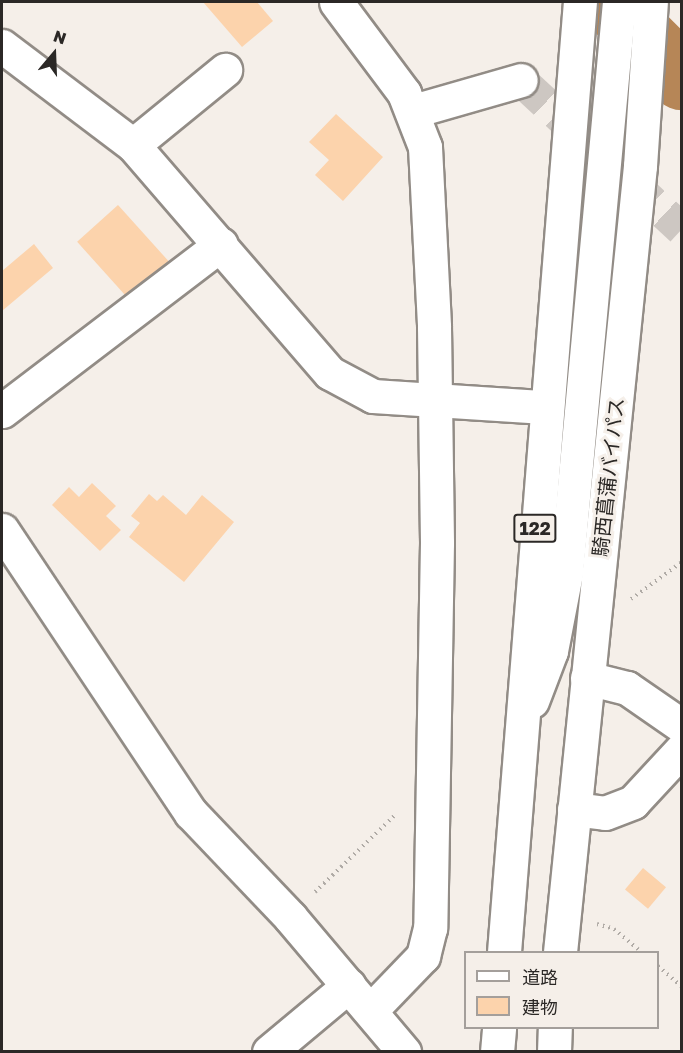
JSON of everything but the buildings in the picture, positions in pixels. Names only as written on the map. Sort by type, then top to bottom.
[{"type":"main road","points":[[336,2],[413,111],[426,147],[434,402],[433,778],[430,928],[423,956],[370,1011]]},
{"type":"main road","name":"122","points":[[504,951],[545,407],[580,2]]},
{"type":"main road","points":[[520,730],[551,651],[566,573],[610,137],[620,2]]},
{"type":"main road","name":"騎西菖蒲バイパス","points":[[560,951],[640,166],[651,2]]},
{"type":"main road","points":[[2,46],[133,145],[221,244],[330,373],[373,396],[434,402],[545,407]]},
{"type":"main road","points":[[133,145],[225,70]]},
{"type":"main road","points":[[413,111],[521,80]]},
{"type":"main road","points":[[2,411],[221,244]]},
{"type":"main road","points":[[2,530],[191,813],[290,917],[404,1052]]},
{"type":"main road","points":[[587,678],[627,688],[681,726]]},
{"type":"main road","points":[[574,809],[605,813],[633,802],[681,749]]},
{"type":"main road","points":[[269,1052],[349,985]]},
{"type":"main road","points":[[497,1052],[499,1029]]},
{"type":"main road","points":[[554,1052],[555,1029]]},
{"type":"path","points":[[595,598],[631,599],[681,562]]},
{"type":"path","points":[[290,917],[433,778]]},
{"type":"path","points":[[563,916],[614,929],[640,951]]},
{"type":"path","points":[[659,968],[681,987]]},
{"type":"waterway","points":[[615,2],[632,27],[682,77]]},
{"type":"tunnel","points":[[521,80],[682,229]]}]
